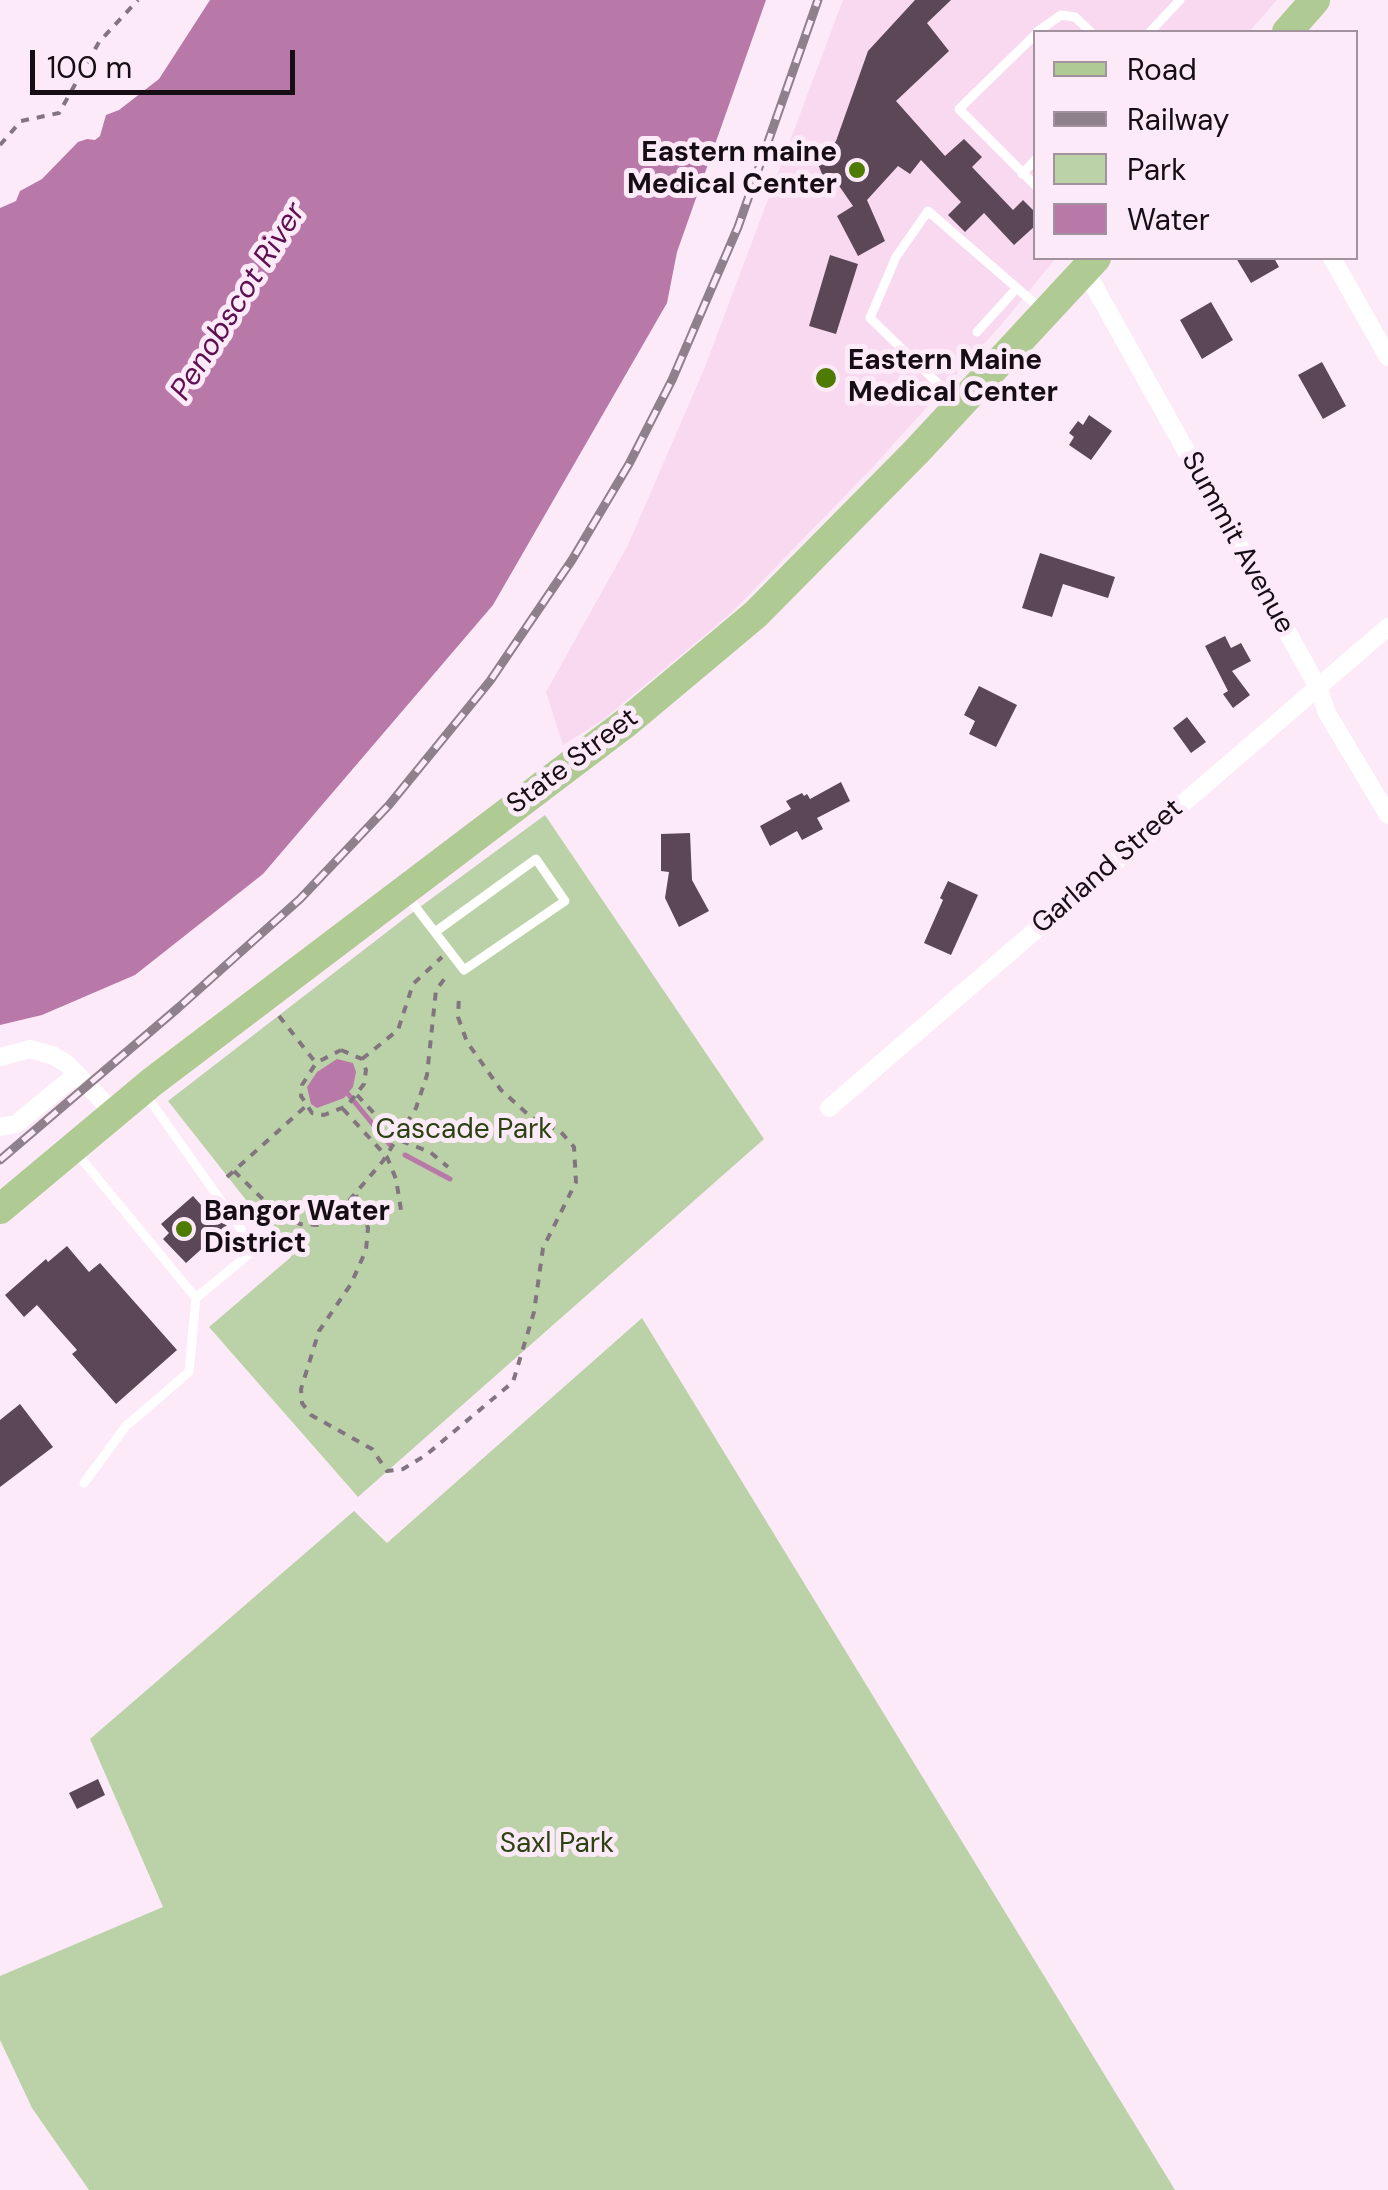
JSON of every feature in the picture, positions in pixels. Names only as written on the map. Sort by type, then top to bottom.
[{"type":"main road","points":[[1289,30],[1315,0]]},
{"type":"main road","name":"State Street","points":[[0,1210],[142,1090],[627,722],[756,614],[1091,264]]},
{"type":"street","points":[[1333,260],[1388,357]]},
{"type":"street","name":"Summit Avenue","points":[[1091,264],[1318,687],[1327,714],[1388,815]]},
{"type":"street","name":"Garland Street","points":[[829,1108],[1388,627]]},
{"type":"street","points":[[0,1057],[30,1049],[54,1056],[114,1113]]},
{"type":"street","points":[[0,1127],[16,1124],[77,1074]]},
{"type":"lane","points":[[1152,30],[1180,0]]},
{"type":"lane","points":[[1039,30],[1061,14],[1075,17],[1090,30]]},
{"type":"lane","points":[[1033,36],[959,109],[1033,183]]},
{"type":"lane","points":[[1022,174],[1033,162]]},
{"type":"lane","points":[[960,405],[870,318],[896,258],[928,210],[1046,313]]},
{"type":"lane","points":[[977,332],[1016,289]]},
{"type":"lane","points":[[403,891],[464,970],[565,900],[536,859],[435,932]]},
{"type":"lane","points":[[84,1482],[126,1426],[189,1372],[196,1298],[255,1249],[142,1090]]},
{"type":"lane","points":[[73,1149],[196,1298]]},
{"type":"path","points":[[0,145],[21,121],[59,113],[98,42],[138,0]]},
{"type":"path","points":[[362,1059],[398,1030],[413,984],[449,950]]},
{"type":"path","points":[[234,1171],[272,1208],[300,1224],[319,1225],[335,1217],[387,1157],[416,1108],[427,1076],[436,990],[457,962]]},
{"type":"path","points":[[356,1195],[368,1228],[366,1250],[351,1284],[319,1331],[301,1389],[302,1403],[311,1415],[372,1449],[387,1471],[404,1468],[426,1456],[513,1382],[534,1312],[543,1248],[576,1182],[574,1147],[560,1131],[532,1118],[501,1090],[467,1042],[458,1017],[459,996]]},
{"type":"path","points":[[278,1015],[316,1063]]},
{"type":"path","points":[[341,1050],[362,1059],[366,1070],[356,1096],[344,1108],[324,1114],[305,1107],[300,1096],[302,1084],[316,1063],[341,1050]]},
{"type":"path","points":[[356,1096],[399,1140],[430,1152],[448,1167]]},
{"type":"path","points":[[228,1176],[305,1107]]},
{"type":"path","points":[[344,1108],[387,1157],[396,1179],[401,1210]]},
{"type":"shaded area","name":"Eastern Maine Medical Center","points":[[843,0],[1277,0],[1251,30],[1033,30],[1033,260],[1054,260],[871,469],[729,615],[603,720],[563,745],[546,692],[628,545],[705,367]]},
{"type":"green space","name":"Cascade Park","points":[[545,815],[764,1139],[358,1497],[209,1327],[291,1257],[168,1101]]},
{"type":"green space","name":"Saxl Park","points":[[642,1318],[1175,2190],[89,2190],[32,2108],[0,2040],[0,1976],[163,1907],[90,1739],[354,1511],[387,1543]]},
{"type":"water","name":"Penobscot River","points":[[210,0],[766,0],[677,252],[667,303],[493,605],[263,874],[135,975],[42,1015],[0,1025],[0,208],[16,201],[20,191],[42,179],[78,142],[100,136],[106,115],[119,110],[159,79]]},
{"type":"water","points":[[337,1059],[353,1063],[353,1087],[344,1098],[317,1108],[311,1104],[307,1087],[317,1072]]},
{"type":"building","name":"Eastern maine Medical Center","points":[[915,0],[951,0],[927,23],[949,51],[896,101],[945,156],[964,139],[982,157],[972,167],[1013,210],[1023,200],[1033,210],[1033,228],[1014,245],[984,213],[965,232],[948,215],[961,202],[921,160],[910,174],[898,166],[867,200],[885,241],[858,256],[837,216],[853,206],[833,177],[826,184],[818,164],[836,141],[868,51]]},
{"type":"building","points":[[830,255],[858,264],[836,334],[809,326]]},
{"type":"building","points":[[1237,260],[1275,260],[1279,267],[1251,283]]},
{"type":"building","points":[[1211,302],[1233,340],[1202,359],[1180,320]]},
{"type":"building","points":[[1322,362],[1346,406],[1323,419],[1298,375]]},
{"type":"building","points":[[1089,415],[1112,431],[1091,460],[1069,445],[1074,437],[1069,433],[1078,421],[1083,425]]},
{"type":"building","points":[[1040,553],[1115,577],[1108,598],[1063,584],[1052,617],[1022,608]]},
{"type":"building","points":[[1225,636],[1231,648],[1241,643],[1251,661],[1232,671],[1250,695],[1233,708],[1223,694],[1228,691],[1205,646]]},
{"type":"building","points":[[979,686],[1017,705],[996,747],[969,734],[975,721],[964,715]]},
{"type":"building","points":[[1187,717],[1206,742],[1191,753],[1173,728]]},
{"type":"building","points":[[841,782],[850,801],[817,818],[823,829],[802,840],[797,831],[770,846],[760,826],[791,809],[786,801],[802,793],[810,799]]},
{"type":"building","points":[[690,833],[692,880],[709,911],[679,927],[665,898],[669,872],[661,871],[661,834]]},
{"type":"building","points":[[948,881],[978,895],[951,955],[924,943]]},
{"type":"building","points":[[193,1196],[212,1217],[215,1214],[227,1226],[186,1263],[163,1239],[169,1233],[161,1224]]},
{"type":"building","points":[[67,1246],[89,1272],[100,1263],[177,1350],[116,1404],[72,1354],[77,1350],[37,1305],[24,1317],[5,1295]]},
{"type":"building","points":[[20,1404],[53,1447],[0,1487],[0,1420]]},
{"type":"building","points":[[98,1779],[105,1795],[77,1809],[69,1793]]},
{"type":"waterway","points":[[348,1094],[390,1145]]},
{"type":"waterway","points":[[405,1155],[450,1179]]},
{"type":"railway","points":[[0,1160],[300,899],[389,805],[490,681],[572,560],[629,464],[672,380],[738,227],[818,0]]},
{"type":"place","name":"Eastern maine Medical Center","points":[[857,170]]},
{"type":"place","name":"Eastern Maine Medical Center","points":[[826,378]]},
{"type":"place","name":"Bangor Water District","points":[[184,1229]]}]
